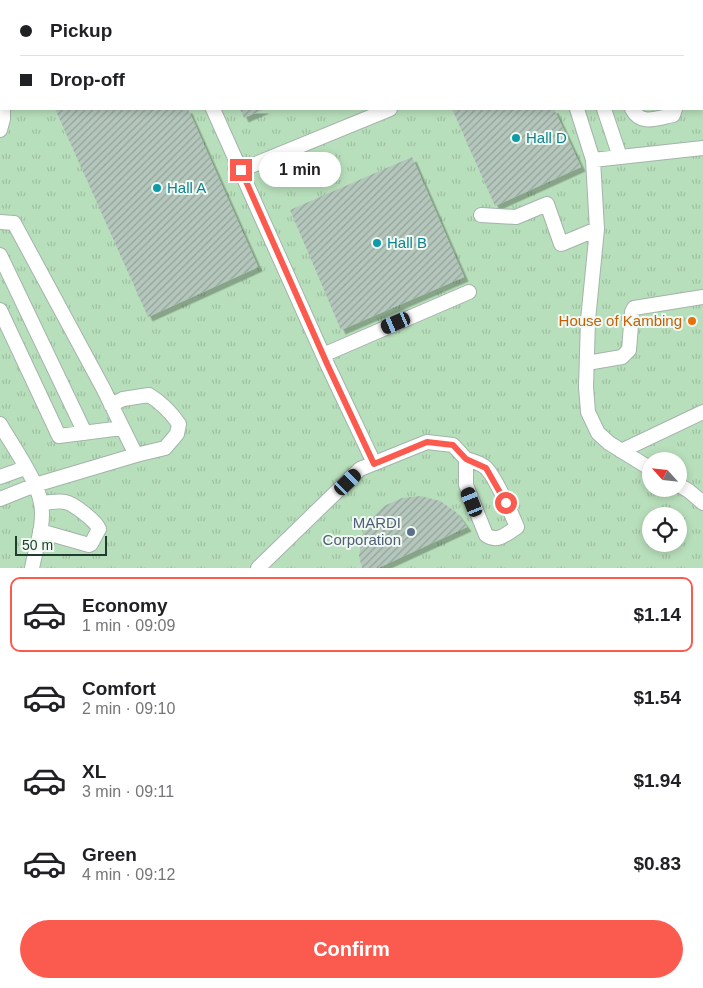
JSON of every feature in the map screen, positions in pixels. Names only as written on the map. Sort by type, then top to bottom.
[{"type":"street","points":[[0,130],[3,110]]},
{"type":"street","points":[[213,110],[374,464]]},
{"type":"street","points":[[241,170],[388,110]]},
{"type":"street","points":[[577,110],[593,160],[597,229],[588,320],[586,387],[588,412],[598,433],[621,451],[642,464]]},
{"type":"street","points":[[604,110],[620,157]]},
{"type":"street","points":[[633,110],[637,116],[644,120],[673,115],[675,110]]},
{"type":"street","points":[[593,160],[703,148]]},
{"type":"street","points":[[481,215],[516,217],[547,204],[562,244],[597,229]]},
{"type":"street","points":[[0,222],[14,223],[136,455]]},
{"type":"street","points":[[0,255],[86,433]]},
{"type":"street","points":[[323,355],[470,292]]},
{"type":"street","points":[[587,363],[622,358],[626,355],[629,350],[632,312],[634,308],[703,297]]},
{"type":"street","points":[[0,310],[59,436],[122,428]]},
{"type":"street","points":[[0,499],[35,485],[165,448],[177,434],[179,424],[163,403],[149,395],[123,399],[111,405]]},
{"type":"street","points":[[621,451],[703,412]]},
{"type":"street","points":[[0,424],[35,485],[41,503],[40,531],[32,568]]},
{"type":"street","points":[[258,568],[360,469],[427,442],[453,445],[466,459],[486,468],[517,527],[497,539],[492,539],[486,535],[466,485],[466,459]]},
{"type":"street","points":[[0,477],[25,468]]},
{"type":"street","points":[[688,490],[703,503]]},
{"type":"street","points":[[40,531],[89,546],[99,529],[96,523],[72,505],[65,502],[41,503]]},
{"type":"green space","points":[[0,110],[703,110],[703,568],[0,568]]},
{"type":"building","name":"Hall A","points":[[55,110],[188,110],[258,267],[148,317]]},
{"type":"building","points":[[240,110],[263,110],[244,118]]},
{"type":"building","name":"Hall D","points":[[452,110],[554,110],[581,167],[495,206]]},
{"type":"building","name":"Hall B","points":[[412,157],[464,277],[341,330],[290,210]]},
{"type":"building","name":"MARDI Corporation","points":[[421,496],[440,501],[456,512],[467,527],[378,568],[362,568],[359,556],[362,536],[371,519],[384,506],[402,498]]},
{"type":"place","name":"Hall D","points":[[516,138]]},
{"type":"place","name":"Hall A","points":[[157,188]]},
{"type":"place","name":"Hall B","points":[[377,243]]},
{"type":"place","name":"House of Kambing","points":[[692,321]]},
{"type":"place","name":"MARDI Corporation","points":[[411,532]]},
{"type":"route","points":[[241,170],[328,366],[374,464],[427,442],[453,445],[466,459],[477,462],[486,468],[506,503]]}]
